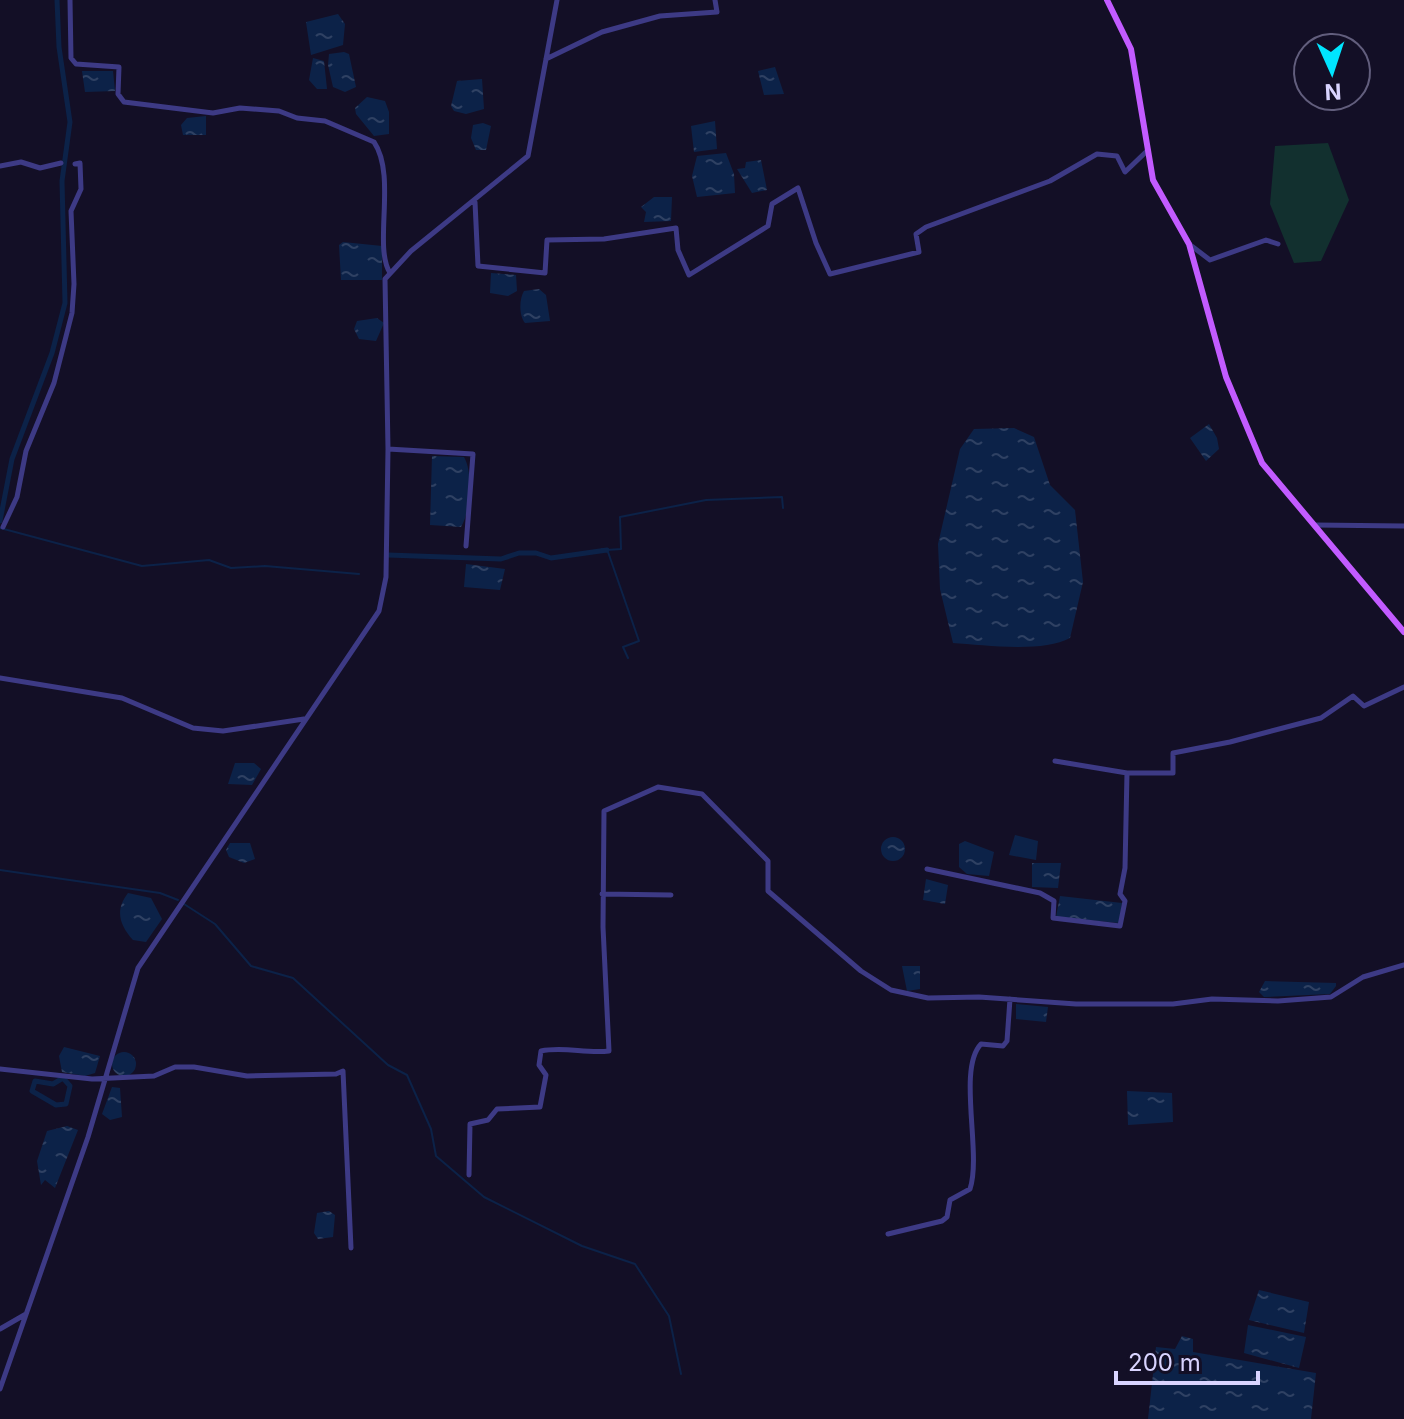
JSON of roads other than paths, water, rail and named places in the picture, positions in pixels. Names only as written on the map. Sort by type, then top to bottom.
[{"type":"main road","points":[[1107,0],[1131,49],[1153,180],[1189,244],[1226,377],[1252,447],[1404,632]]},
{"type":"street","points":[[70,0],[71,58],[76,64],[119,67],[118,94],[124,102],[213,113],[240,108],[279,111],[297,118],[325,121],[374,142],[379,149],[384,186],[384,258],[390,273]]},
{"type":"street","points":[[0,1389],[88,1137],[138,968],[305,719],[366,636],[379,611],[386,577],[388,449],[385,279],[411,251],[528,156],[557,0]]},
{"type":"street","points":[[545,61],[552,54],[602,32],[660,16],[717,12],[715,0]]},
{"type":"street","points":[[475,201],[478,266],[545,273],[547,240],[604,239],[676,228],[678,250],[689,275],[768,226],[772,204],[798,188],[830,274],[919,252],[916,234],[926,227],[1050,181],[1097,154],[1117,156],[1125,172],[1148,150]]},
{"type":"street","points":[[0,166],[21,162],[40,168],[61,163]]},
{"type":"street","points":[[1,530],[17,497],[26,451],[54,383],[72,313],[71,211],[81,189],[80,163],[75,164]]},
{"type":"street","points":[[1189,244],[1210,260],[1266,237],[1278,244]]},
{"type":"street","points":[[388,449],[473,454],[466,546]]},
{"type":"street","points":[[1315,525],[1404,526]]},
{"type":"street","points":[[0,678],[122,698],[193,728],[223,731],[305,719]]},
{"type":"street","points":[[1055,761],[1165,776],[1173,773],[1173,753],[1230,742],[1321,718],[1353,696],[1364,706],[1404,687]]},
{"type":"street","points":[[927,869],[1040,893],[1054,901],[1053,918],[1120,926],[1125,901],[1120,894],[1125,868],[1127,773]]},
{"type":"street","points":[[469,1175],[470,1124],[488,1120],[497,1109],[540,1107],[546,1075],[539,1065],[541,1051],[565,1048],[593,1053],[609,1051],[602,894],[604,811],[658,787],[702,794],[768,861],[768,891],[861,971],[891,990],[928,998],[1127,1005],[1212,999],[1278,1001],[1331,997],[1363,977],[1404,965]]},
{"type":"street","points":[[602,894],[671,895]]},
{"type":"street","points":[[888,1234],[942,1221],[947,1217],[950,1200],[970,1189],[974,1159],[970,1090],[975,1054],[981,1044],[1003,1046],[1007,1041],[1010,999]]},
{"type":"street","points":[[0,1069],[92,1079],[154,1076],[175,1067],[247,1076],[336,1074],[343,1071],[351,1248]]},
{"type":"street","points":[[0,1329],[26,1314]]},
{"type":"water","points":[[338,14],[345,24],[343,45],[311,55],[306,22]]},
{"type":"water","points":[[329,54],[349,54],[356,87],[345,92],[333,87],[328,65]]},
{"type":"water","points":[[313,58],[324,61],[327,89],[317,89],[309,80]]},
{"type":"water","points":[[775,67],[784,94],[764,95],[758,71]]},
{"type":"water","points":[[82,71],[113,71],[115,91],[85,92]]},
{"type":"water","points":[[482,79],[484,109],[466,114],[454,111],[451,106],[457,81]]},
{"type":"water","points":[[367,97],[385,101],[389,112],[389,134],[374,136],[356,114],[355,108]]},
{"type":"water","points":[[206,116],[206,135],[183,135],[181,125],[187,118]]},
{"type":"water","points":[[715,121],[717,149],[694,152],[691,126]]},
{"type":"water","points":[[483,123],[491,126],[486,150],[476,150],[471,138],[473,125]]},
{"type":"water","points":[[726,153],[734,174],[735,193],[697,197],[692,176],[697,156]]},
{"type":"water","points":[[761,160],[767,190],[752,193],[737,169],[745,168],[746,162]]},
{"type":"water","points":[[654,197],[672,197],[671,221],[644,222],[646,212],[641,207]]},
{"type":"water","points":[[343,242],[382,246],[382,280],[341,280],[339,245]]},
{"type":"water","points":[[491,273],[516,275],[517,291],[508,296],[490,293]]},
{"type":"water","points":[[539,289],[546,295],[550,321],[525,323],[521,312],[522,294]]},
{"type":"water","points":[[377,318],[384,323],[376,341],[359,339],[354,329],[357,321]]},
{"type":"water","points":[[1209,424],[1219,449],[1206,461],[1190,438]]},
{"type":"water","points":[[1014,428],[1034,437],[1050,485],[1075,510],[1083,582],[1070,638],[1029,647],[953,643],[940,589],[938,544],[960,449],[974,429]]},
{"type":"water","points":[[432,456],[464,457],[467,464],[469,502],[461,527],[430,525]]},
{"type":"water","points":[[466,564],[505,569],[500,590],[464,587]]},
{"type":"water","points":[[235,763],[254,763],[261,769],[252,785],[228,784]]},
{"type":"water","points":[[1015,835],[1038,841],[1036,860],[1009,855]]},
{"type":"water","points":[[893,837],[902,840],[905,849],[902,858],[893,861],[884,858],[881,849],[884,840]]},
{"type":"water","points":[[965,841],[994,852],[989,876],[967,874],[959,867],[959,844]]},
{"type":"water","points":[[230,843],[250,843],[255,859],[244,863],[229,857],[226,850]]},
{"type":"water","points":[[1032,863],[1061,863],[1058,888],[1032,887]]},
{"type":"water","points":[[926,879],[948,885],[945,904],[923,900]]},
{"type":"water","points":[[128,893],[151,898],[162,919],[146,942],[133,940],[122,923],[121,905]]},
{"type":"water","points":[[1060,896],[1122,903],[1119,923],[1056,917]]},
{"type":"water","points":[[902,966],[920,966],[920,989],[907,991]]},
{"type":"water","points":[[1265,981],[1336,983],[1336,986],[1330,994],[1264,997],[1259,992]]},
{"type":"water","points":[[1016,1004],[1048,1007],[1046,1022],[1016,1019]]},
{"type":"water","points":[[64,1047],[100,1056],[95,1073],[85,1076],[62,1072],[59,1056]]},
{"type":"water","points":[[124,1052],[132,1056],[136,1064],[132,1072],[124,1076],[116,1072],[112,1064],[116,1056]]},
{"type":"water","points":[[112,1087],[120,1088],[122,1117],[110,1120],[102,1114]]},
{"type":"water","points":[[1127,1091],[1172,1093],[1173,1122],[1128,1125]]},
{"type":"water","points":[[67,1126],[78,1130],[55,1188],[45,1180],[41,1185],[37,1161],[47,1131]]},
{"type":"water","points":[[329,1211],[335,1215],[333,1237],[318,1239],[314,1233],[317,1213]]},
{"type":"water","points":[[1259,1290],[1309,1302],[1304,1333],[1249,1320]]},
{"type":"water","points":[[1248,1325],[1306,1337],[1299,1368],[1244,1353]]},
{"type":"water","points":[[1182,1336],[1193,1339],[1193,1352],[1316,1373],[1311,1419],[1148,1419],[1156,1347],[1175,1349]]},
{"type":"waterway","points":[[0,521],[12,459],[52,353],[65,303],[62,181],[70,122],[59,47],[57,0]]},
{"type":"waterway","points":[[607,550],[621,549],[620,517],[706,500],[782,497],[783,508]]},
{"type":"waterway","points":[[0,528],[142,566],[209,560],[231,568],[265,566],[359,574]]},
{"type":"waterway","points":[[602,549],[608,552],[639,641],[623,647],[628,658]]},
{"type":"waterway","points":[[388,555],[501,559],[519,553],[536,553],[551,558],[607,550]]},
{"type":"waterway","points":[[0,870],[160,893],[178,900]]},
{"type":"waterway","points":[[184,904],[215,924],[251,966],[293,978],[388,1065],[407,1075],[431,1129],[436,1156],[484,1197],[582,1246],[635,1264],[669,1316],[681,1374]]},
{"type":"waterway","points":[[63,1078],[70,1086],[66,1104],[56,1105],[32,1091],[35,1081],[53,1084],[63,1078]]}]
